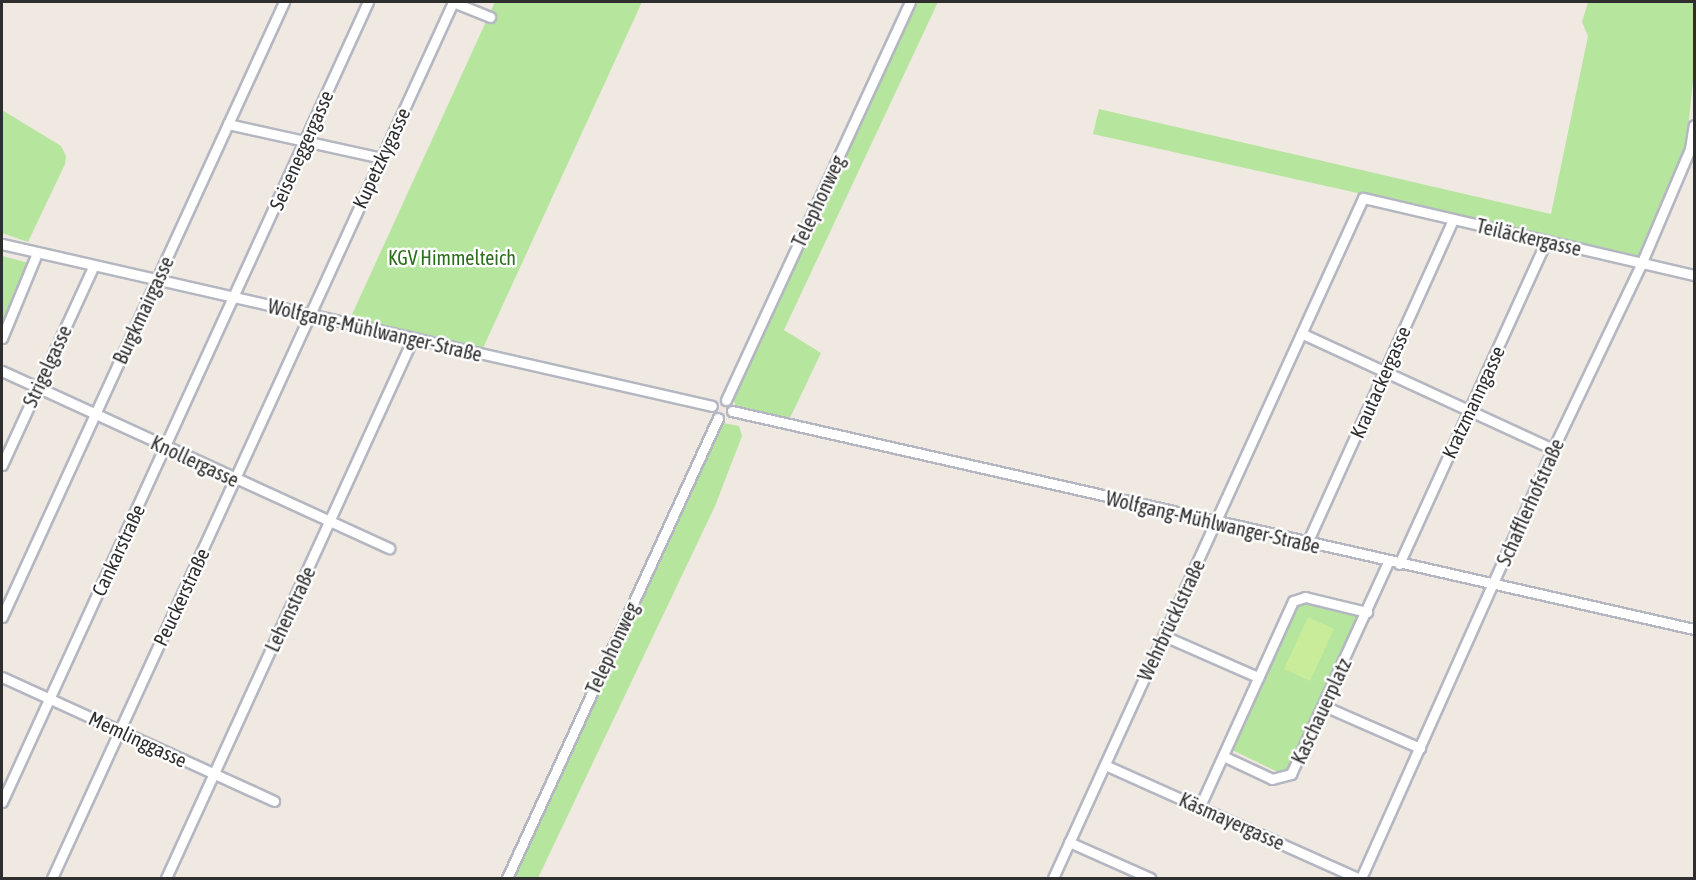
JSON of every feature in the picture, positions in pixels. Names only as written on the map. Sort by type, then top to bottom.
[{"type":"street","name":"Burgkmairgasse","points":[[2,617],[284,2]]},
{"type":"street","name":"Seiseneggergasse","points":[[234,299],[368,2]]},
{"type":"street","points":[[453,2],[490,17]]},
{"type":"street","name":"Kupetzkygasse","points":[[309,315],[453,2]]},
{"type":"street","name":"Telephonweg","points":[[726,399],[909,2]]},
{"type":"street","points":[[228,124],[381,158]]},
{"type":"street","name":"Schafflerhofstraße","points":[[1360,879],[1553,449],[1642,262],[1690,148],[1695,125]]},
{"type":"street","name":"Teiläckergasse","points":[[1364,198],[1695,275]]},
{"type":"street","name":"Wehrbrücklstraße","points":[[1053,879],[1364,198]]},
{"type":"street","name":"Krautackergasse","points":[[1307,543],[1453,220]]},
{"type":"street","name":"Kratzmanngasse","points":[[1399,564],[1546,241]]},
{"type":"street","name":"Wolfgang-Mühlwanger-Straße","points":[[2,244],[93,267],[712,406]]},
{"type":"street","points":[[2,338],[37,253]]},
{"type":"street","name":"Strigelgasse","points":[[2,465],[93,267]]},
{"type":"street","name":"Cankarstraße","points":[[2,802],[234,299]]},
{"type":"street","name":"Peuckerstraße","points":[[52,879],[309,315]]},
{"type":"street","points":[[1303,334],[1553,449]]},
{"type":"street","name":"Lehenstraße","points":[[166,879],[413,339]]},
{"type":"street","name":"Knollergasse","points":[[2,371],[389,548]]},
{"type":"street","points":[[726,399],[732,411],[726,418],[718,418],[713,413],[712,406],[716,401],[726,399]]},
{"type":"street","name":"Wolfgang-Mühlwanger-Straße","points":[[732,411],[1388,562],[1695,629]]},
{"type":"street","name":"Telephonweg","points":[[507,879],[718,418]]},
{"type":"street","name":"Kaschauerplatz","points":[[1223,756],[1272,779],[1282,778],[1295,768],[1388,562]]},
{"type":"street","points":[[1200,806],[1289,607],[1298,598],[1366,612]]},
{"type":"street","points":[[1164,636],[1258,677]]},
{"type":"street","name":"Memlinggasse","points":[[2,677],[274,801]]},
{"type":"street","points":[[1324,706],[1420,748]]},
{"type":"street","name":"Käsmayergasse","points":[[1105,765],[1360,879]]},
{"type":"street","points":[[1070,842],[1150,879]]},
{"type":"green space","name":"KGV Himmelteich","points":[[495,2],[642,2],[483,348],[350,319]]},
{"type":"green space","points":[[914,2],[938,2],[784,330],[821,353],[789,420],[742,410],[736,407],[733,398]]},
{"type":"green space","points":[[1588,2],[1694,2],[1694,71],[1686,147],[1640,256],[1093,134],[1099,109],[1551,214],[1588,36],[1582,22]]},
{"type":"green space","points":[[2,110],[61,146],[66,156],[65,164],[28,242],[2,233]]},
{"type":"green space","points":[[2,256],[29,263],[2,327]]},
{"type":"green space","points":[[723,423],[739,426],[742,436],[715,506],[538,878],[514,878],[718,425]]},
{"type":"green space","points":[[1303,600],[1360,615],[1290,767],[1280,773],[1230,749],[1298,601]]},
{"type":"green space","points":[[1308,617],[1334,629],[1310,681],[1284,669]]}]
